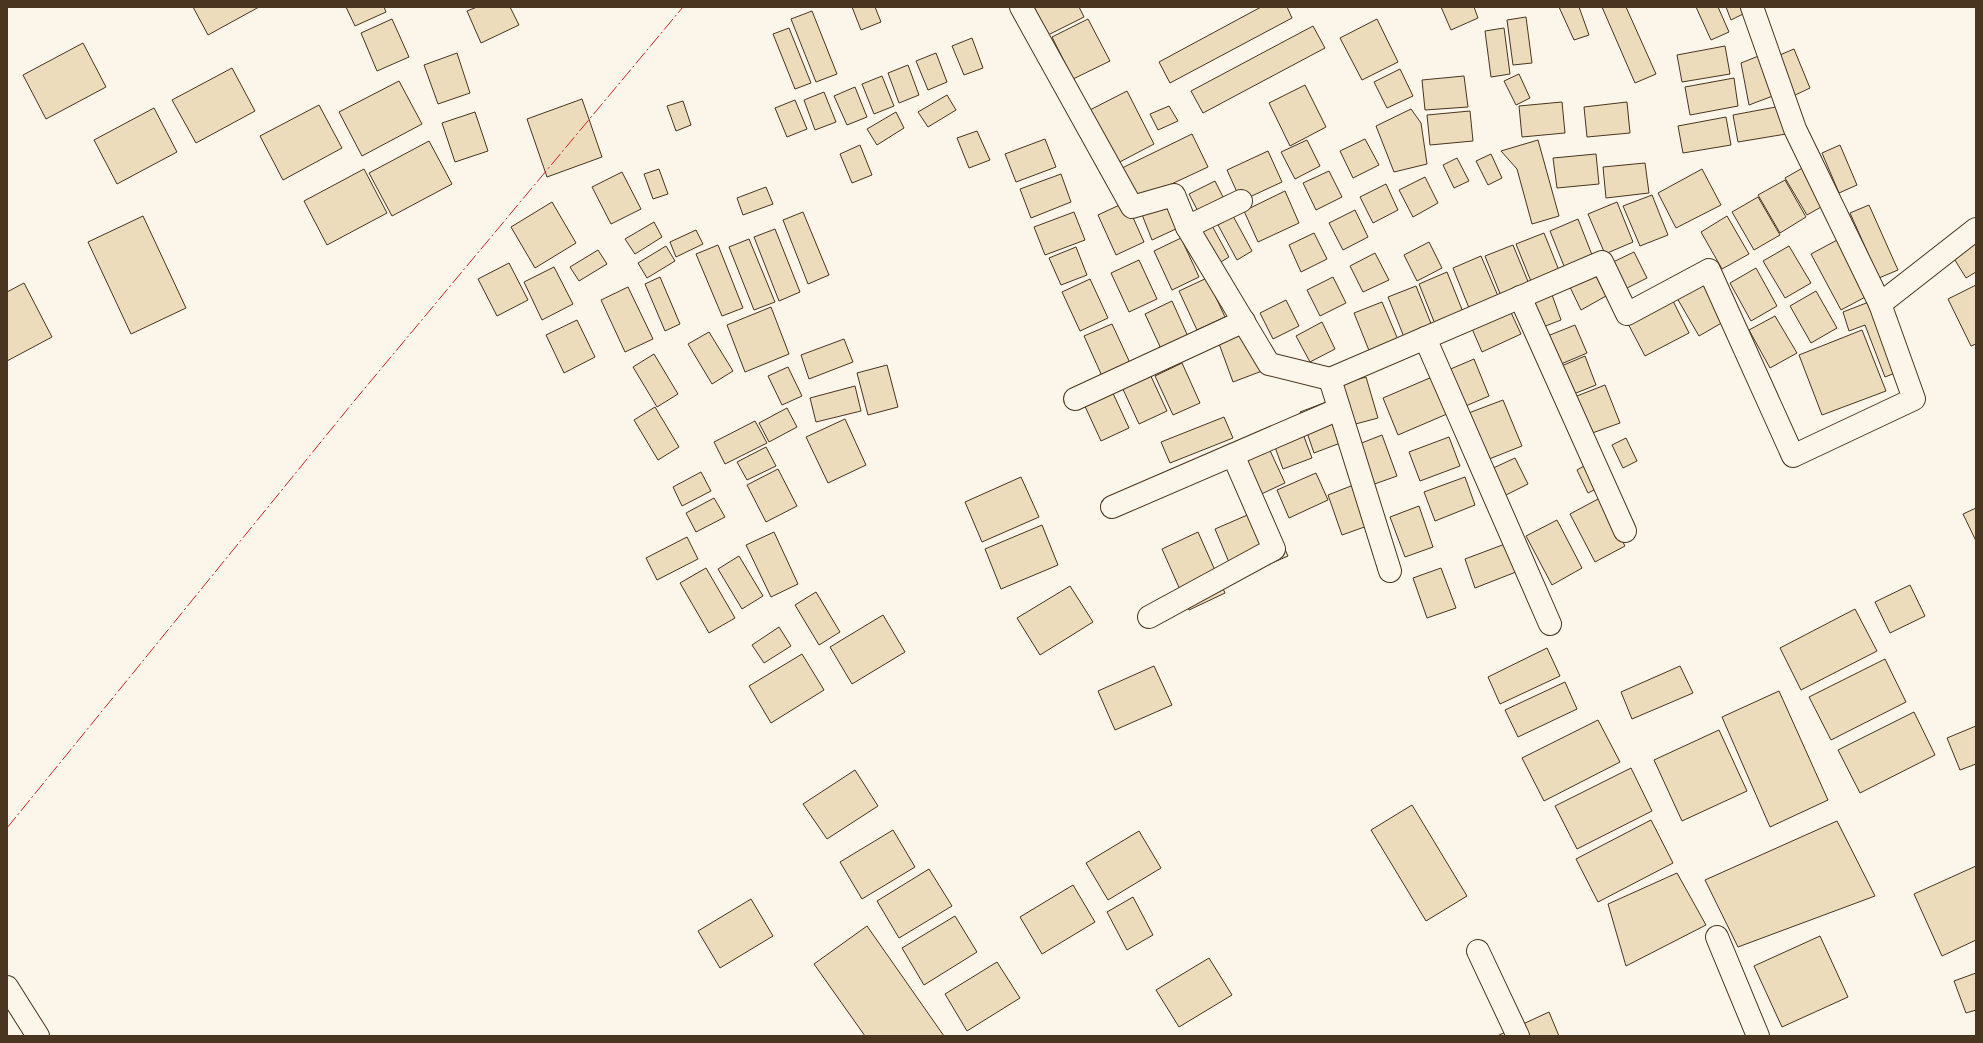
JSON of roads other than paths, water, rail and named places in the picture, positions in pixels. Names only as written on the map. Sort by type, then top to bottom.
[{"type":"street","points":[[1021,7],[1132,207],[1174,195],[1187,227],[1269,364],[1330,379],[1602,262],[1627,314],[1709,270],[1793,456],[1914,399],[1880,304],[1795,129],[1752,7]]},
{"type":"street","points":[[1187,227],[1242,201]]},
{"type":"street","points":[[1880,304],[1976,229]]},
{"type":"street","points":[[1520,297],[1625,532]]},
{"type":"street","points":[[1075,399],[1244,321]]},
{"type":"street","points":[[1425,338],[1550,624]]},
{"type":"street","points":[[1330,379],[1390,571]]},
{"type":"street","points":[[1112,506],[1339,409]]},
{"type":"street","points":[[1149,617],[1274,549],[1233,454]]},
{"type":"street","points":[[1717,938],[1758,1036]]},
{"type":"street","points":[[1478,951],[1518,1036]]},
{"type":"street","points":[[7,986],[38,1036]]}]
